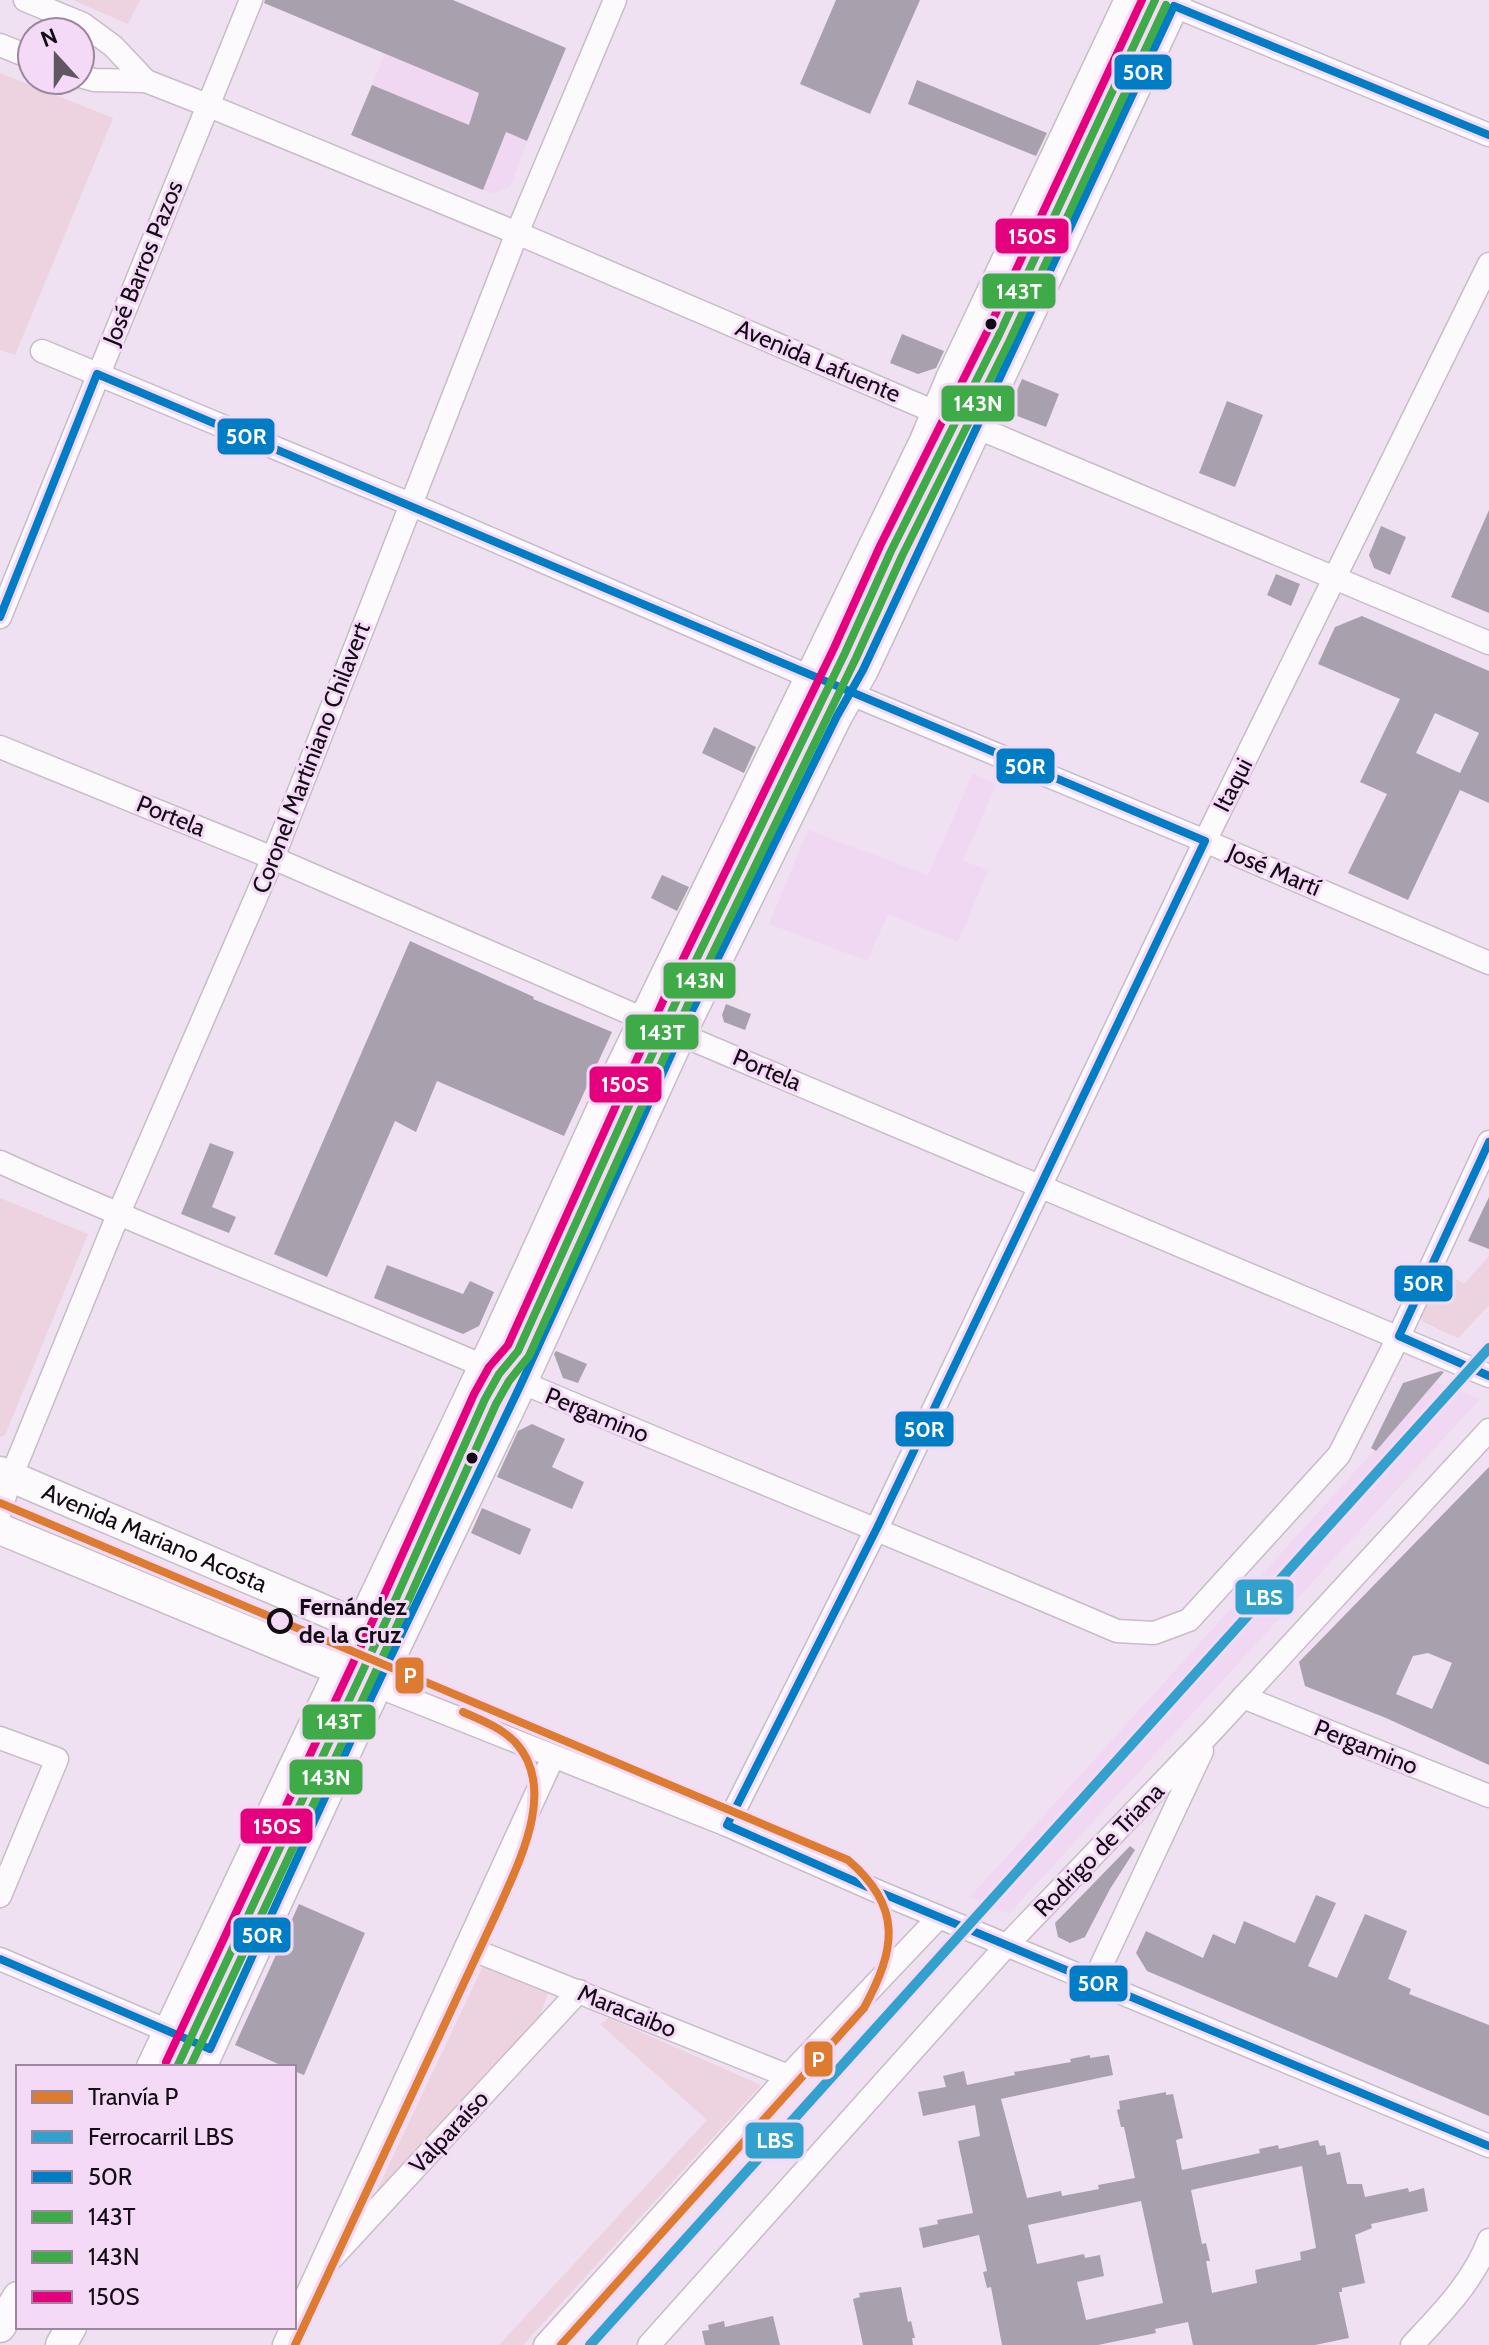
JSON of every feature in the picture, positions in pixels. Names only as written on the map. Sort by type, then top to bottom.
[{"type":"main road","points":[[153,2065],[617,1076],[937,412],[1130,0]]},
{"type":"main road","points":[[206,2058],[377,1686],[521,1384],[681,1033],[849,692],[863,670],[976,429],[1170,2]]},
{"type":"main road","name":"Avenida Mariano Acosta","points":[[6,1475],[398,1642]]},
{"type":"main road","name":"Avenida Mariano Acosta","points":[[0,1529],[377,1686]]},
{"type":"main road","points":[[0,2327],[16,2300]]},
{"type":"street","name":"Avenida Lafuente","points":[[25,0],[83,24],[113,46],[146,81]]},
{"type":"street","name":"José Barros Pazos","points":[[0,617],[251,0]]},
{"type":"street","name":"Coronel Martiniano Chilavert","points":[[0,1512],[6,1475],[273,858],[517,233],[615,0]]},
{"type":"street","points":[[1170,2],[1489,135]]},
{"type":"street","name":"Avenida Lafuente","points":[[96,80],[146,81],[207,105],[1489,643]]},
{"type":"street","name":"Itaqui","points":[[727,1825],[877,1528],[1205,841],[1489,264]]},
{"type":"street","name":"José Martí","points":[[42,351],[410,504],[810,677],[1489,963]]},
{"type":"street","name":"Portela","points":[[0,747],[273,858],[646,1020],[1489,1376]]},
{"type":"street","points":[[1399,1336],[1489,1142]]},
{"type":"street","name":"Pergamino","points":[[0,1162],[118,1215],[521,1384],[877,1528],[1117,1631],[1154,1633],[1189,1620],[1339,1455],[1399,1336]]},
{"type":"street","name":"Rodrigo de Triana","points":[[649,2345],[1007,1945],[1211,1732],[1489,1430]]},
{"type":"street","name":"Avenida Mariano Acosta","points":[[377,1686],[727,1825],[939,1917],[1489,2146]]},
{"type":"street","name":"Pergamino","points":[[1243,1697],[1489,1796]]},
{"type":"street","points":[[1094,1981],[1211,1732]]},
{"type":"street","points":[[0,1738],[57,1759],[0,1896]]},
{"type":"street","name":"Valparaíso","points":[[296,2317],[553,1757]]},
{"type":"street","points":[[545,2345],[788,2076],[939,1917]]},
{"type":"street","name":"Maracaibo","points":[[466,1947],[788,2076]]},
{"type":"street","points":[[0,1959],[171,2032],[206,2058]]},
{"type":"street","name":"Valparaíso","points":[[317,2272],[579,1991]]},
{"type":"street","points":[[1412,2345],[1464,2286],[1489,2240]]},
{"type":"shaded area","points":[[73,0],[140,0],[128,24]]},
{"type":"shaded area","points":[[385,54],[537,117],[510,187],[493,194],[351,135]]},
{"type":"shaded area","points":[[0,73],[16,79],[16,96],[58,96],[113,118],[15,355],[0,350]]},
{"type":"shaded area","points":[[973,773],[996,784],[963,861],[988,870],[958,942],[888,914],[867,961],[769,924],[808,830],[928,875]]},
{"type":"shaded area","points":[[0,1198],[88,1234],[5,1435],[0,1437]]},
{"type":"shaded area","points":[[1489,1256],[1489,1305],[1458,1338],[1423,1322],[1420,1315],[1439,1268],[1464,1284]]},
{"type":"shaded area","points":[[1436,1382],[1480,1399],[1009,1914],[970,1897]]},
{"type":"shaded area","points":[[484,1964],[548,1992],[540,2016],[368,2209]]},
{"type":"shaded area","points":[[609,2018],[761,2085],[523,2345],[499,2345],[707,2120],[600,2024]]},
{"type":"building","points":[[265,0],[453,0],[566,48],[527,141],[506,132],[483,190],[351,135],[372,85],[469,125],[479,93],[264,3]]},
{"type":"building","points":[[836,0],[920,0],[870,114],[800,84]]},
{"type":"building","points":[[917,80],[1047,133],[1036,156],[908,104]]},
{"type":"building","points":[[902,334],[944,351],[936,368],[918,374],[890,363]]},
{"type":"building","points":[[1022,379],[1059,394],[1046,427],[1012,414],[1010,407]]},
{"type":"building","points":[[1227,401],[1263,415],[1235,487],[1199,473]]},
{"type":"building","points":[[1489,510],[1489,613],[1451,597]]},
{"type":"building","points":[[1381,526],[1406,537],[1390,575],[1374,568],[1369,555]]},
{"type":"building","points":[[1276,574],[1300,584],[1291,606],[1267,595]]},
{"type":"building","points":[[1362,616],[1489,671],[1489,803],[1460,790],[1408,900],[1348,873],[1387,794],[1360,782],[1400,699],[1318,664],[1335,627]],"holes":[[[1435,713],[1479,733],[1460,773],[1416,753]]]},
{"type":"building","points":[[714,727],[756,747],[744,773],[702,753]]},
{"type":"building","points":[[662,875],[689,887],[677,911],[651,898]]},
{"type":"building","points":[[410,941],[612,1032],[564,1136],[437,1081],[416,1132],[395,1121],[327,1277],[274,1254]]},
{"type":"building","points":[[726,1004],[751,1014],[745,1030],[724,1022],[722,1015]]},
{"type":"building","points":[[210,1143],[234,1152],[212,1207],[236,1217],[229,1233],[181,1214]]},
{"type":"building","points":[[1489,1197],[1489,1249],[1468,1241]]},
{"type":"building","points":[[387,1265],[463,1294],[470,1281],[494,1292],[479,1326],[463,1334],[374,1298]]},
{"type":"building","points":[[556,1351],[587,1364],[578,1383],[563,1378],[554,1354]]},
{"type":"building","points":[[1444,1372],[1376,1451],[1371,1448],[1403,1383]]},
{"type":"building","points":[[532,1424],[565,1439],[552,1467],[584,1482],[572,1509],[497,1477],[518,1431]]},
{"type":"building","points":[[1489,1467],[1489,1765],[1386,1718],[1305,1686],[1299,1662]],"holes":[[[1428,1653],[1452,1663],[1432,1709],[1396,1694],[1413,1656]]]},
{"type":"building","points":[[482,1508],[531,1529],[520,1555],[471,1533]]},
{"type":"building","points":[[1130,1846],[1135,1850],[1085,1937],[1070,1943],[1058,1937],[1055,1923]]},
{"type":"building","points":[[1316,1895],[1336,1903],[1308,1966],[1337,1978],[1365,1914],[1407,1931],[1388,1979],[1411,1989],[1409,1994],[1489,2025],[1489,2116],[1147,1971],[1136,1953],[1146,1931],[1203,1958],[1213,1934],[1235,1944],[1244,1921],[1295,1943]]},
{"type":"building","points":[[299,1904],[365,1933],[304,2075],[296,2072],[296,2065],[280,2065],[235,2045]]},
{"type":"building","points":[[1109,2055],[1113,2075],[1001,2099],[1027,2198],[1061,2191],[1062,2196],[1135,2178],[1124,2127],[1121,2127],[1117,2110],[1120,2109],[1119,2101],[1166,2092],[1166,2095],[1173,2094],[1183,2138],[1176,2140],[1182,2170],[1260,2153],[1259,2149],[1278,2145],[1279,2149],[1318,2140],[1320,2146],[1325,2145],[1327,2155],[1340,2152],[1347,2184],[1362,2184],[1365,2197],[1408,2188],[1409,2192],[1424,2188],[1428,2211],[1371,2224],[1372,2228],[1355,2235],[1365,2283],[1342,2288],[1339,2292],[1349,2338],[1315,2345],[1193,2345],[1188,2322],[1155,2329],[1156,2333],[1098,2345],[1002,2345],[991,2287],[987,2288],[983,2272],[987,2271],[979,2235],[923,2248],[919,2228],[938,2224],[937,2220],[973,2213],[958,2141],[980,2136],[975,2105],[923,2116],[918,2092],[946,2087],[943,2076],[964,2071],[967,2085],[1015,2075],[1014,2072],[1071,2062],[1070,2059]],"holes":[[[1302,2166],[1316,2248],[1300,2252],[1301,2260],[1255,2270],[1257,2283],[1212,2293],[1206,2261],[1210,2261],[1206,2243],[1202,2244],[1191,2190]],[[1141,2201],[1163,2303],[1086,2320],[1077,2282],[1104,2276],[1100,2255],[1085,2258],[1084,2254],[1037,2264],[1028,2225]]]},
{"type":"building","points":[[901,2287],[908,2322],[911,2321],[915,2338],[912,2338],[913,2345],[863,2345],[853,2299],[860,2297],[859,2293]]},
{"type":"building","points":[[773,2316],[780,2345],[705,2345],[702,2331],[709,2330],[708,2325],[724,2321],[725,2327]]},
{"type":"tram line","name":"P","points":[[0,1503],[848,1860],[866,1877],[878,1895],[886,1912],[888,1948],[883,1967],[864,2008],[561,2345]]},
{"type":"tram line","name":"P","points":[[295,2345],[497,1912],[530,1827],[534,1782],[528,1762],[516,1743],[504,1733],[463,1712]]},
{"type":"rail line","name":"LBS","points":[[590,2345],[1489,1348]]},
{"type":"transit line","name":"150S","points":[[166,2062],[369,1629],[474,1394],[489,1367],[508,1345],[668,990],[834,648],[880,546],[987,332],[1142,0]]},
{"type":"transit line","name":"143T","points":[[178,2065],[380,1634],[485,1399],[499,1374],[518,1351],[679,995],[845,653],[891,551],[998,337],[1155,0]]},
{"type":"transit line","name":"143N","points":[[191,2065],[391,1639],[496,1404],[529,1356],[690,1000],[856,658],[902,556],[1009,342],[1166,5]]},
{"type":"transit line","name":"50R","points":[[0,1959],[210,2049],[359,1723],[521,1384],[681,1033],[837,716],[863,670],[1174,6],[1489,135]]},
{"type":"transit line","name":"50R","points":[[0,617],[97,374],[1205,841],[877,1528],[727,1825],[879,1892],[1489,2146]]},
{"type":"transit line","name":"50R","points":[[1489,1142],[1399,1336],[1489,1376]]},
{"type":"place","name":"Fernández de la Cruz","points":[[280,1621]]}]
